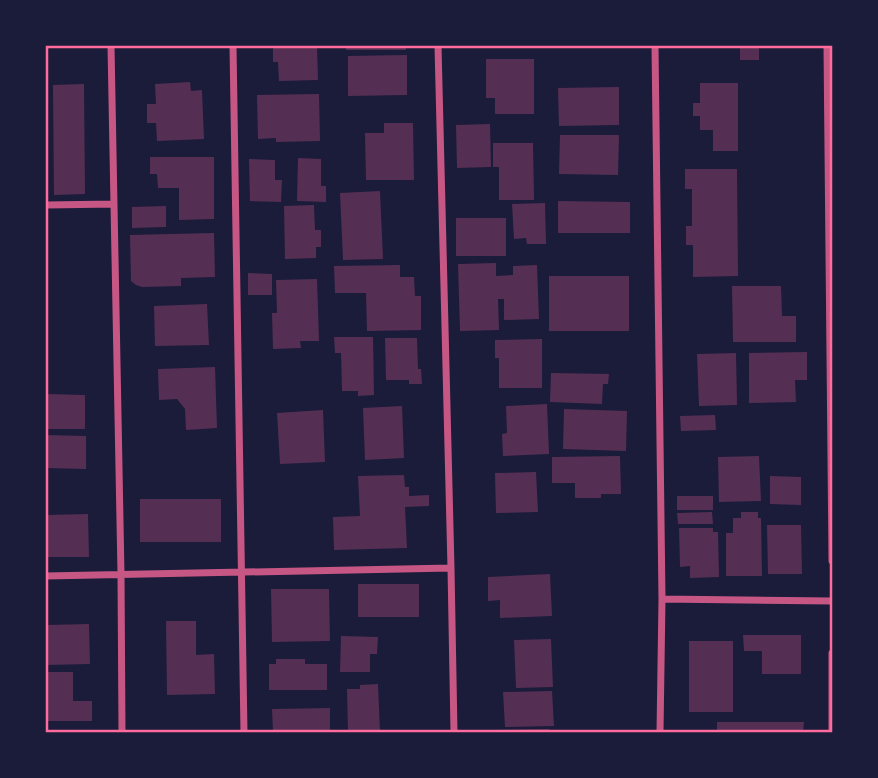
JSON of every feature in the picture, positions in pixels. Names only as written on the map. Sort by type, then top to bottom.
[{"type":"street","points":[[111,46],[122,733]]},
{"type":"street","points":[[233,46],[244,733]]},
{"type":"street","points":[[438,46],[454,733]]},
{"type":"street","points":[[655,46],[662,599],[660,733]]},
{"type":"street","points":[[827,46],[832,561]]},
{"type":"street","points":[[46,205],[114,204]]},
{"type":"street","points":[[46,576],[451,568]]},
{"type":"street","points":[[662,599],[832,601]]},
{"type":"street","points":[[832,653],[832,733]]},
{"type":"building","points":[[273,46],[317,46],[318,80],[279,81],[278,62],[273,62]]},
{"type":"building","points":[[346,46],[406,46],[406,50],[346,50]]},
{"type":"building","points":[[714,46],[759,46],[759,60],[740,60],[740,48]]},
{"type":"building","points":[[407,55],[407,95],[348,96],[348,56]]},
{"type":"building","points":[[486,59],[534,59],[534,114],[495,114],[495,98],[486,98]]},
{"type":"building","points":[[190,82],[191,91],[202,90],[204,139],[157,141],[156,123],[147,123],[147,104],[156,104],[155,84]]},
{"type":"building","points":[[700,83],[738,83],[738,151],[713,151],[713,130],[700,130],[700,116],[693,116],[693,103],[700,103]]},
{"type":"building","points":[[84,84],[85,194],[54,195],[53,85]]},
{"type":"building","points":[[619,87],[619,125],[559,126],[558,88]]},
{"type":"building","points":[[319,94],[320,141],[276,142],[276,138],[258,139],[257,95]]},
{"type":"building","points":[[384,123],[413,123],[414,180],[366,180],[365,133],[384,133]]},
{"type":"building","points":[[490,124],[491,167],[457,168],[456,125]]},
{"type":"building","points":[[560,135],[619,135],[618,175],[559,174]]},
{"type":"building","points":[[493,143],[533,143],[534,200],[499,200],[499,167],[493,167]]},
{"type":"building","points":[[150,157],[214,157],[214,219],[179,220],[179,188],[158,188],[157,174],[150,174]]},
{"type":"building","points":[[298,158],[321,159],[321,186],[326,186],[326,202],[297,201]]},
{"type":"building","points":[[249,159],[275,160],[275,180],[282,180],[281,202],[250,201]]},
{"type":"building","points":[[685,169],[737,169],[738,276],[693,277],[693,245],[686,245],[686,226],[692,226],[692,189],[685,189]]},
{"type":"building","points":[[380,191],[383,259],[343,260],[340,193]]},
{"type":"building","points":[[558,201],[630,202],[630,233],[558,233]]},
{"type":"building","points":[[545,203],[546,244],[527,244],[526,238],[514,239],[512,204]]},
{"type":"building","points":[[314,205],[315,230],[321,230],[321,247],[316,247],[316,258],[285,259],[284,206]]},
{"type":"building","points":[[166,206],[166,227],[132,228],[132,207]]},
{"type":"building","points":[[456,218],[506,218],[506,256],[456,256]]},
{"type":"building","points":[[214,233],[215,277],[181,278],[181,286],[142,287],[131,281],[130,235]]},
{"type":"building","points":[[496,263],[496,276],[513,275],[513,266],[537,265],[539,319],[504,320],[504,299],[498,299],[499,330],[460,331],[458,264]]},
{"type":"building","points":[[400,265],[400,277],[414,277],[415,296],[421,296],[421,330],[367,331],[366,293],[335,293],[334,266]]},
{"type":"building","points":[[248,273],[272,274],[272,295],[248,295]]},
{"type":"building","points":[[549,276],[629,276],[629,331],[549,331]]},
{"type":"building","points":[[317,279],[319,341],[300,341],[301,348],[273,349],[272,313],[277,313],[276,280]]},
{"type":"building","points":[[732,286],[781,286],[782,316],[796,316],[796,342],[733,342]]},
{"type":"building","points":[[207,304],[209,345],[155,346],[154,306]]},
{"type":"building","points":[[334,337],[373,337],[374,395],[358,396],[358,391],[342,391],[341,353],[335,353]]},
{"type":"building","points":[[385,338],[417,338],[418,369],[421,369],[422,384],[409,384],[409,380],[386,380]]},
{"type":"building","points":[[542,339],[542,388],[499,388],[499,358],[495,358],[495,340]]},
{"type":"building","points":[[807,352],[807,380],[795,380],[796,402],[749,403],[749,353]]},
{"type":"building","points":[[736,353],[737,405],[699,406],[697,354]]},
{"type":"building","points":[[215,367],[217,428],[186,430],[185,409],[177,399],[159,400],[158,369]]},
{"type":"building","points":[[551,373],[609,374],[608,384],[603,384],[602,404],[550,402]]},
{"type":"building","points":[[46,394],[85,395],[85,429],[46,429]]},
{"type":"building","points":[[547,404],[549,454],[503,456],[502,434],[507,433],[506,406]]},
{"type":"building","points":[[402,406],[404,458],[365,460],[363,408]]},
{"type":"building","points":[[564,409],[627,411],[626,451],[563,449]]},
{"type":"building","points":[[323,410],[325,462],[280,464],[277,413]]},
{"type":"building","points":[[715,415],[716,430],[681,431],[680,416]]},
{"type":"building","points":[[46,435],[86,436],[86,469],[46,468]]},
{"type":"building","points":[[620,456],[621,494],[601,494],[601,498],[575,498],[575,483],[552,483],[552,457]]},
{"type":"building","points":[[759,456],[761,501],[719,502],[718,457]]},
{"type":"building","points":[[536,472],[538,512],[496,513],[495,473]]},
{"type":"building","points":[[404,475],[409,496],[429,495],[429,506],[405,507],[407,548],[334,550],[333,517],[360,516],[358,476]]},
{"type":"building","points":[[770,476],[801,477],[801,505],[770,504]]},
{"type":"building","points":[[677,496],[713,496],[713,510],[677,510]]},
{"type":"building","points":[[140,499],[221,499],[221,542],[140,542]]},
{"type":"building","points":[[712,512],[713,524],[678,524],[677,513]]},
{"type":"building","points":[[741,512],[758,512],[758,518],[761,518],[762,576],[726,576],[726,533],[733,533],[733,518],[741,518]]},
{"type":"building","points":[[88,514],[89,557],[46,557],[46,515]]},
{"type":"building","points":[[767,525],[801,525],[802,574],[768,574]]},
{"type":"building","points":[[679,528],[713,528],[713,532],[718,532],[719,577],[690,578],[690,566],[680,567]]},
{"type":"building","points":[[550,574],[552,616],[500,618],[500,600],[488,601],[488,577]]},
{"type":"building","points":[[358,584],[419,584],[419,617],[358,617]]},
{"type":"building","points":[[271,589],[329,589],[330,641],[272,642]]},
{"type":"building","points":[[166,621],[196,621],[196,655],[214,654],[215,694],[167,695]]},
{"type":"building","points":[[89,624],[90,664],[46,665],[46,625]]},
{"type":"building","points":[[743,635],[801,635],[801,674],[762,674],[762,651],[744,651]]},
{"type":"building","points":[[341,636],[378,637],[377,654],[370,654],[370,672],[340,672]]},
{"type":"building","points":[[551,639],[553,687],[516,688],[514,640]]},
{"type":"building","points":[[689,641],[733,641],[733,712],[689,712]]},
{"type":"building","points":[[276,659],[305,659],[305,664],[327,664],[327,690],[269,690],[269,664],[276,664]]},
{"type":"building","points":[[46,672],[73,672],[73,701],[92,701],[92,721],[46,721]]},
{"type":"building","points":[[378,684],[380,732],[348,732],[347,689]]},
{"type":"building","points":[[552,691],[554,726],[505,727],[503,692]]},
{"type":"building","points":[[330,708],[330,732],[273,732],[272,709]]},
{"type":"building","points":[[717,722],[804,722],[803,732],[717,732]]},
{"type":"building","points":[[549,729],[550,732],[494,732],[494,730]]}]
